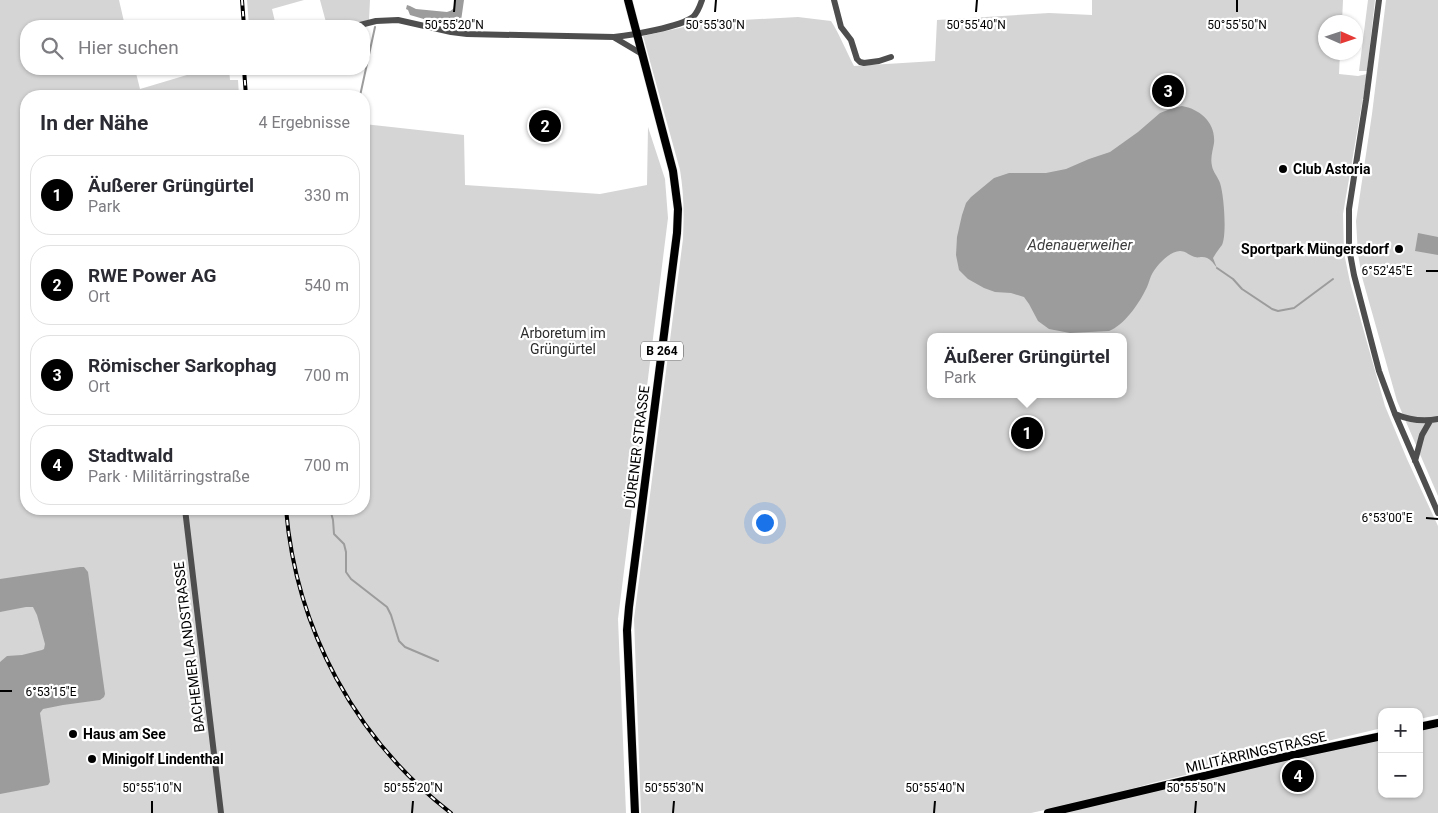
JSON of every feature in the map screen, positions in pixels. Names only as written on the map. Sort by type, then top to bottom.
[{"type":"main road","name":"DÜRENER STRASSE","points":[[628,0],[673,171],[678,209],[677,233],[627,630],[635,813]]},
{"type":"main road","points":[[1423,726],[1438,723]]},
{"type":"main road","name":"MILITÄRRINGSTRASSE","points":[[1048,813],[1378,737]]},
{"type":"street","points":[[370,22],[398,20],[467,34],[614,37],[636,34],[684,22],[694,16],[702,0]]},
{"type":"street","points":[[834,0],[841,27],[851,40],[857,59],[864,63],[891,58]]},
{"type":"street","points":[[1379,0],[1349,209],[1349,248],[1354,275],[1379,371],[1395,414],[1438,513]]},
{"type":"street","points":[[614,37],[642,54]]},
{"type":"street","points":[[1395,414],[1414,420],[1430,421],[1438,419]]},
{"type":"street","points":[[1415,462],[1422,435],[1430,421]]},
{"type":"street","name":"BACHEMER LANDSTRASSE","points":[[186,515],[221,813]]},
{"type":"green space","name":"Arboretum im Grüngürtel","points":[[0,0],[119,0],[124,20],[20,20],[20,75],[136,75],[140,89],[187,75],[230,75],[230,80],[238,80],[239,90],[20,90],[20,515],[370,515],[370,125],[464,135],[465,185],[600,194],[647,185],[648,127],[665,179],[668,218],[618,619],[626,813],[0,813]]},
{"type":"green space","points":[[247,0],[304,0],[272,9],[275,20],[249,20]]},
{"type":"green space","points":[[320,0],[370,0],[369,20],[325,20]]},
{"type":"green space","points":[[1092,0],[1343,0],[1342,15],[1318,15],[1318,60],[1340,60],[1339,74],[1358,76],[1367,74],[1343,214],[1344,253],[1350,282],[1385,406],[1438,526],[1438,715],[1423,718],[1423,708],[1378,708],[1378,729],[1152,783],[1100,798],[1031,813],[641,813],[634,619],[683,239],[684,213],[680,170],[643,36],[707,22],[798,17],[831,21],[854,66],[935,61],[937,20],[1049,13],[1092,15]]},
{"type":"green space","points":[[1368,0],[1375,0],[1367,71],[1359,71],[1360,60],[1363,60],[1363,39]]},
{"type":"green space","name":"Sportpark Müngersdorf","points":[[1386,0],[1438,0],[1438,496],[1397,401],[1362,277],[1358,254],[1356,221]]},
{"type":"green space","points":[[1438,725],[1438,813],[1061,813],[1378,737],[1378,798],[1423,798],[1423,728]]},
{"type":"water","points":[[454,0],[464,0],[461,21],[457,25],[434,22],[410,15],[406,9],[407,5],[416,9],[447,12],[453,8]]},
{"type":"water","name":"Adenauerweiher","points":[[1182,106],[1195,110],[1206,118],[1210,123],[1214,136],[1211,163],[1221,189],[1225,224],[1224,240],[1213,258],[1217,268],[1207,258],[1196,257],[1182,251],[1171,254],[1156,268],[1139,302],[1130,314],[1115,328],[1109,331],[1070,333],[1049,329],[1038,321],[1024,297],[984,288],[968,279],[959,270],[956,255],[957,237],[966,203],[994,178],[1009,173],[1046,173],[1066,169],[1110,152],[1160,113]]},
{"type":"water","points":[[1418,233],[1438,237],[1438,255],[1415,251]]},
{"type":"water","points":[[84,567],[88,572],[104,697],[100,700],[43,709],[40,713],[50,782],[48,785],[0,794],[0,662],[7,656],[22,655],[42,650],[45,644],[33,607],[0,612],[0,579]]},
{"type":"waterway","points":[[370,50],[375,27]]},
{"type":"waterway","points":[[361,90],[365,75]]},
{"type":"waterway","points":[[1217,268],[1233,279],[1242,289],[1278,311],[1294,308],[1333,279]]},
{"type":"waterway","points":[[332,515],[334,534],[344,544],[346,572],[351,579],[387,607],[399,641],[405,647],[438,661]]},
{"type":"railway","points":[[242,0],[244,20]]},
{"type":"railway","points":[[244,75],[246,90]]},
{"type":"railway","points":[[287,515],[292,553],[302,597],[317,638],[336,678],[359,716],[386,751],[417,784],[451,813]]},
{"type":"place","name":"Römischer Sarkophag","points":[[1168,91]]},
{"type":"place","name":"RWE Power AG","points":[[545,126]]},
{"type":"place","name":"Club Astoria","points":[[1283,169]]},
{"type":"place","name":"Sportpark Müngersdorf","points":[[1399,249]]},
{"type":"place","name":"Äußerer Grüngürtel","points":[[1027,433]]},
{"type":"place","name":"Haus am See","points":[[73,734]]},
{"type":"place","name":"Minigolf Lindenthal","points":[[92,759]]},
{"type":"place","name":"Stadtwald","points":[[1298,776]]}]
